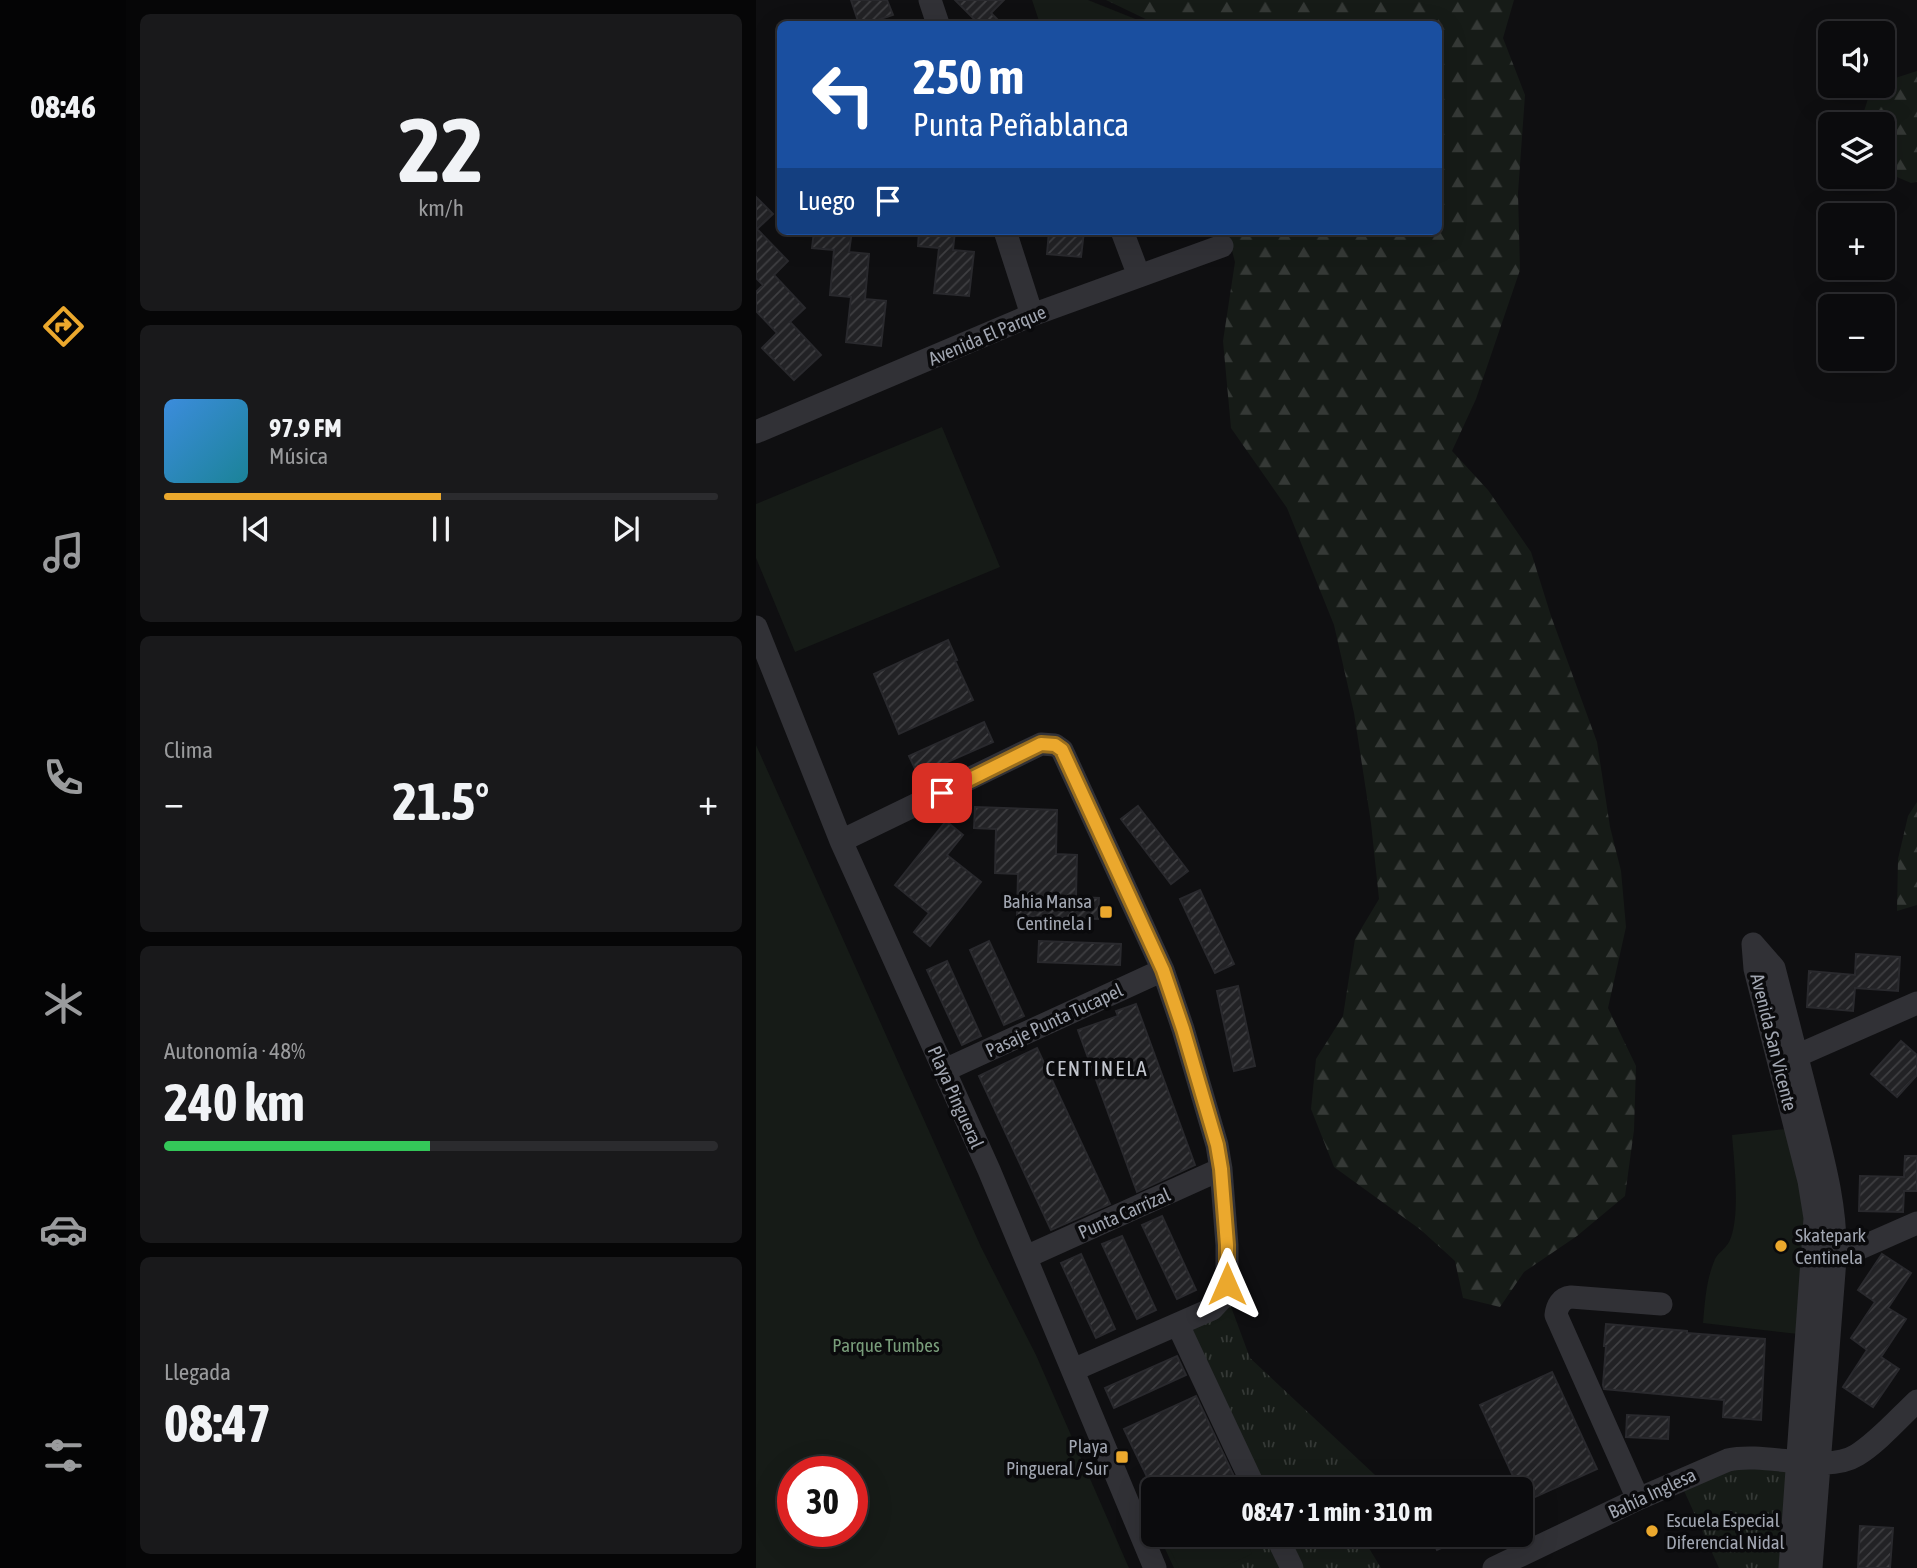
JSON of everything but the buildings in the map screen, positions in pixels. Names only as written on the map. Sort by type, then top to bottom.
[{"type":"street","points":[[930,0],[937,21]]},
{"type":"street","points":[[1006,235],[1032,315]]},
{"type":"street","points":[[1124,235],[1139,276]]},
{"type":"street","name":"Avenida El Parque","points":[[756,432],[1032,315],[1222,246]]},
{"type":"street","name":"Playa Pingueral","points":[[756,626],[842,841],[1026,1257],[1156,1568]]},
{"type":"street","points":[[842,841],[1041,744],[1055,745],[1062,750],[1163,970],[1183,1029],[1221,1169],[1227,1245],[1225,1295],[1212,1309],[1073,1370]]},
{"type":"street","name":"Pasaje Punta Tucapel","points":[[944,1070],[1163,970]]},
{"type":"street","points":[[1788,1060],[1917,1003]]},
{"type":"street","name":"Avenida San Vicente","points":[[1788,1060],[1823,1158],[1836,1238],[1808,1462],[1790,1568]]},
{"type":"street","name":"Avenida San Vicente","points":[[1788,1060],[1815,1218],[1808,1462],[1811,1568]]},
{"type":"street","name":"Punta Carrizal","points":[[1026,1257],[1221,1169]]},
{"type":"street","points":[[1835,1259],[1917,1223]]},
{"type":"street","points":[[1638,1500],[1556,1315],[1565,1297],[1661,1304]]},
{"type":"street","points":[[1178,1325],[1249,1477]]},
{"type":"street","name":"Bahía Inglesa","points":[[1494,1568],[1707,1468],[1742,1457],[1836,1462],[1857,1455],[1917,1401]]},
{"type":"street","points":[[1282,1547],[1292,1568]]},
{"type":"green space","points":[[1032,0],[1088,0],[1140,21],[1039,21]]},
{"type":"green space","points":[[1106,0],[1514,0],[1503,38],[1525,95],[1518,193],[1520,270],[1476,399],[1452,451],[1488,490],[1531,552],[1551,616],[1597,742],[1610,827],[1621,871],[1626,927],[1608,1008],[1636,1066],[1634,1130],[1625,1196],[1577,1236],[1524,1272],[1500,1307],[1463,1298],[1455,1261],[1421,1230],[1334,1167],[1311,1109],[1316,1059],[1343,1016],[1355,939],[1379,899],[1371,823],[1354,713],[1334,625],[1287,508],[1231,428],[1223,341],[1235,262],[1228,235],[1442,235],[1442,21],[1150,21]]},
{"type":"green space","points":[[1917,71],[1917,182],[1911,183],[1895,176],[1895,112],[1864,112],[1868,98],[1895,98],[1895,78]]},
{"type":"green space","points":[[942,427],[1000,567],[795,652],[756,558],[756,504]]},
{"type":"green space","name":"Parque Tumbes","points":[[756,745],[981,1247],[1036,1355],[1129,1568],[756,1568]]},
{"type":"green space","points":[[1917,802],[1917,905],[1897,911],[1898,859],[1908,816]]},
{"type":"green space","points":[[1785,1129],[1805,1201],[1798,1334],[1703,1323],[1706,1291],[1712,1267],[1733,1232],[1736,1190],[1732,1135]]},
{"type":"green space","points":[[1230,1304],[1250,1358],[1377,1477],[1259,1477],[1188,1324]]},
{"type":"green space","points":[[1791,1464],[1783,1568],[1719,1568],[1681,1484],[1709,1470]]},
{"type":"green space","points":[[1164,1547],[1368,1547],[1381,1568],[1174,1568]]},
{"type":"green space","points":[[1169,1547],[1249,1547],[1252,1554],[1221,1568],[1179,1568]]},
{"type":"place","name":"Bahia Mansa Centinela I","points":[[1106,912]]},
{"type":"place","name":"Skatepark Centinela","points":[[1781,1246]]},
{"type":"place","name":"Playa Pingueral / Sur","points":[[1122,1457]]},
{"type":"place","name":"Escuela Especial Diferencial Nidal","points":[[1652,1531]]},
{"type":"district","name":"CENTINELA","points":[[1097,1069]]},
{"type":"route","points":[[942,793],[1041,744],[1055,745],[1062,750],[1163,970],[1183,1029],[1217,1145],[1227,1245],[1227,1284]]}]
